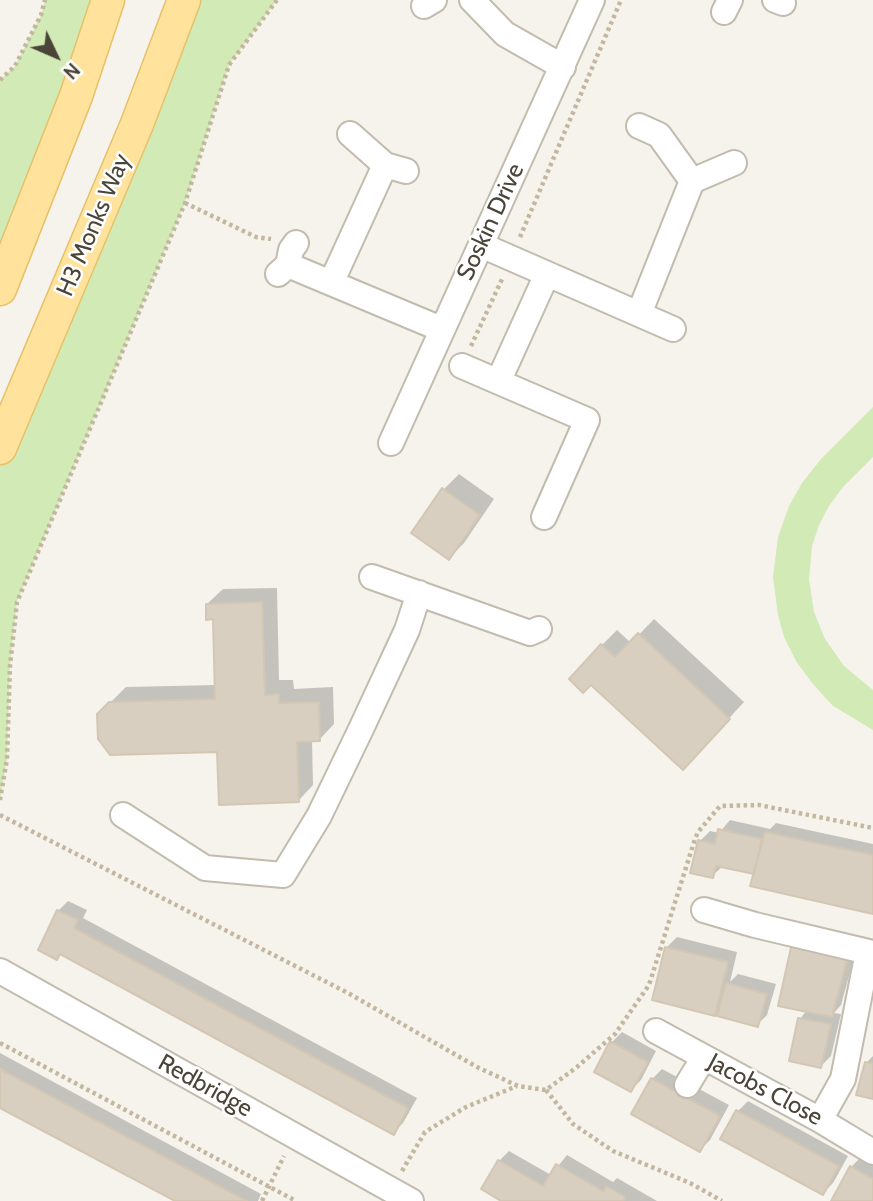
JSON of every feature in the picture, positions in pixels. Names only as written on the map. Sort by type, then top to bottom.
[{"type":"main road","points":[[0,289],[76,96],[108,0]]},
{"type":"main road","name":"H3 Monks Way","points":[[0,448],[137,124],[184,0]]},
{"type":"street","points":[[472,0],[505,34],[563,67]]},
{"type":"street","name":"Soskin Drive","points":[[391,443],[592,0]]},
{"type":"street","points":[[639,126],[659,135],[692,181]]},
{"type":"street","points":[[332,281],[396,168],[350,134]]},
{"type":"street","points":[[639,314],[692,181],[734,163]]},
{"type":"street","points":[[481,245],[673,329]]},
{"type":"street","points":[[288,258],[332,281],[441,329]]},
{"type":"street","points":[[499,380],[547,274]]},
{"type":"street","points":[[462,366],[587,420],[544,517]]},
{"type":"street","points":[[372,577],[530,633],[539,629]]},
{"type":"street","points":[[123,815],[205,868],[283,875],[319,816],[362,729],[407,630],[419,593]]},
{"type":"street","points":[[704,910],[754,933],[871,953],[843,1079],[820,1119]]},
{"type":"street","name":"Redbridge","points":[[0,971],[400,1196]]},
{"type":"street","name":"Jacobs Close","points":[[656,1031],[820,1119],[873,1152]]},
{"type":"street","points":[[687,1085],[704,1057]]},
{"type":"path","points":[[0,80],[15,66],[41,15],[45,0]]},
{"type":"path","points":[[0,800],[6,758],[10,666],[17,602],[185,203],[229,65],[277,0]]},
{"type":"path","points":[[462,366],[512,258],[621,0]]},
{"type":"path","points":[[185,203],[256,237],[275,240],[288,258]]},
{"type":"path","points":[[546,1090],[577,1068],[615,1034],[649,985],[695,839],[720,806],[759,805],[873,828]]},
{"type":"path","points":[[0,815],[348,993],[477,1067],[518,1086],[546,1090],[573,1124],[613,1151],[690,1183],[722,1201]]},
{"type":"path","points":[[0,1043],[296,1201]]},
{"type":"path","points":[[400,1196],[425,1132],[466,1107],[518,1086]]},
{"type":"path","points":[[262,1201],[294,1136]]},
{"type":"green space","points":[[45,0],[108,0],[0,289],[0,80],[15,66],[41,15]]},
{"type":"green space","points":[[188,0],[277,0],[229,65],[185,203],[17,602],[10,666],[7,759],[0,800],[0,448]]},
{"type":"green space","points":[[873,407],[873,457],[843,487],[819,525],[812,546],[809,579],[814,612],[825,639],[844,666],[873,690],[873,730],[833,706],[796,661],[784,637],[773,577],[778,537],[789,506],[802,483],[821,459]]},
{"type":"building","points":[[442,488],[480,515],[449,560],[411,533]]},
{"type":"building","points":[[262,602],[265,695],[279,694],[279,703],[319,702],[320,741],[297,742],[299,802],[219,805],[217,752],[110,755],[98,739],[97,714],[109,702],[215,699],[213,619],[206,620],[206,604]]},
{"type":"building","points":[[638,633],[730,719],[683,770],[591,685],[583,693],[569,679],[601,644],[615,657]]},
{"type":"building","points":[[718,829],[762,839],[754,874],[716,866],[713,878],[690,873],[698,840],[715,844]]},
{"type":"building","points":[[765,832],[873,855],[873,914],[750,886]]},
{"type":"building","points":[[57,910],[78,920],[74,928],[408,1108],[394,1135],[60,954],[57,960],[38,950]]},
{"type":"building","points":[[792,943],[848,956],[832,1017],[778,1006]]},
{"type":"building","points":[[665,947],[728,962],[715,1016],[652,1000]]},
{"type":"building","points":[[726,983],[767,994],[758,1027],[717,1016]]},
{"type":"building","points":[[798,1018],[831,1024],[821,1068],[789,1061]]},
{"type":"building","points":[[610,1041],[648,1062],[631,1092],[594,1072]]},
{"type":"building","points":[[865,1062],[873,1064],[873,1099],[856,1095]]},
{"type":"building","points":[[0,1069],[247,1201],[175,1201],[0,1108]]},
{"type":"building","points":[[651,1078],[720,1116],[700,1152],[631,1114]]},
{"type":"building","points":[[736,1110],[839,1166],[823,1195],[720,1139]]},
{"type":"building","points":[[498,1160],[543,1186],[556,1164],[603,1191],[606,1186],[625,1197],[623,1201],[501,1201],[481,1189]]},
{"type":"building","points":[[850,1166],[873,1179],[873,1201],[831,1201]]}]
